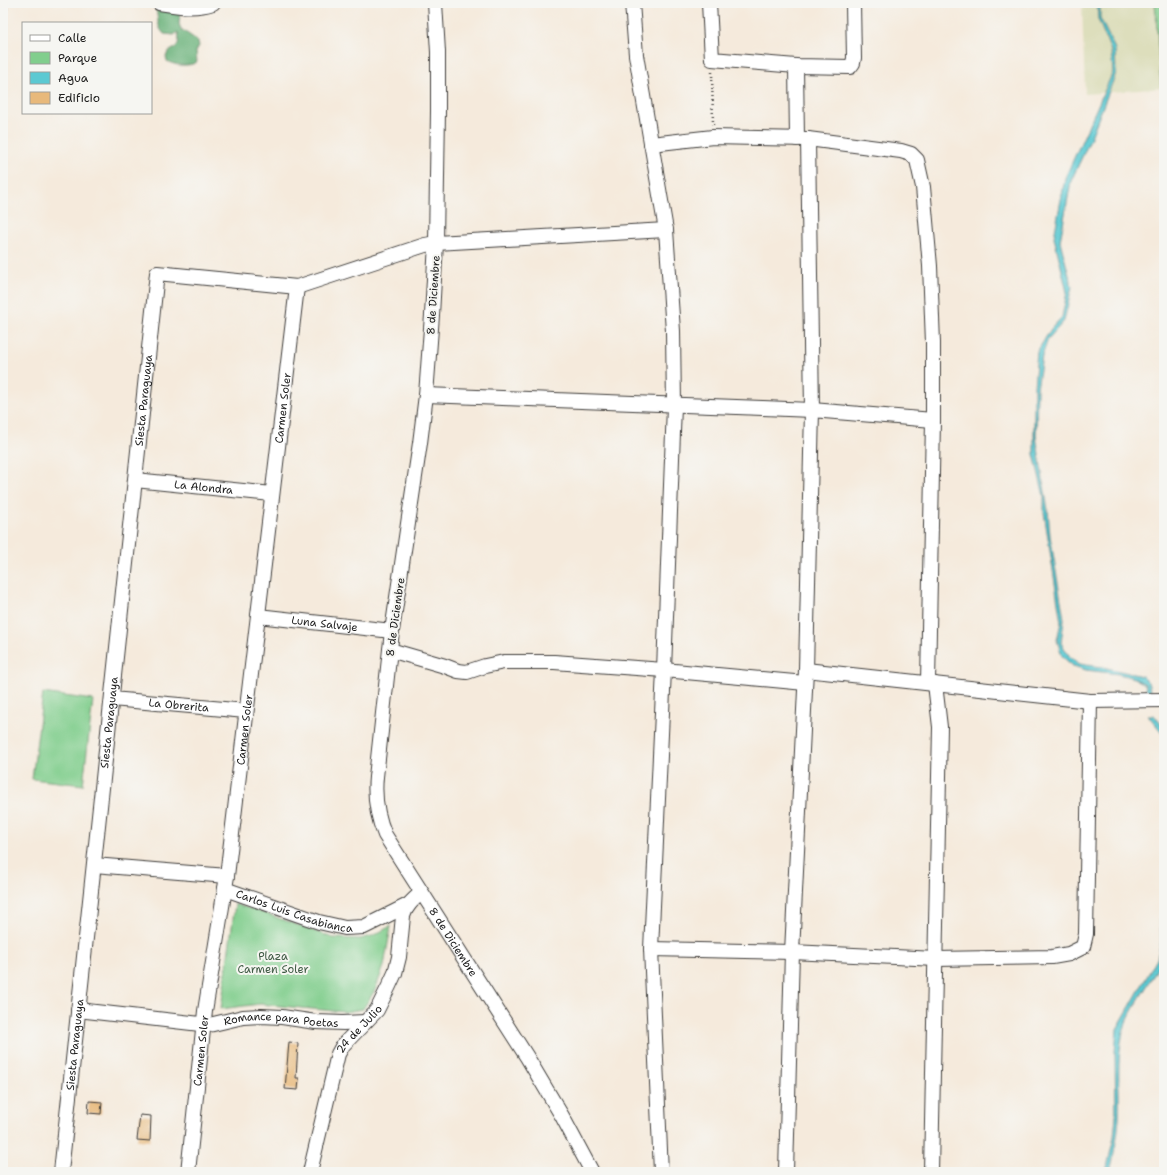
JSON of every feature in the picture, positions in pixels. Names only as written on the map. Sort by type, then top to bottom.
[{"type":"street","points":[[159,3],[185,7],[204,6],[213,3]]},
{"type":"street","name":"8 de Diciembre","points":[[436,3],[438,111],[436,243],[432,315],[426,395],[392,631],[375,790],[379,822],[385,835],[421,893],[527,1057],[562,1116],[592,1172]]},
{"type":"street","points":[[632,3],[636,55],[666,230],[673,331],[674,406],[651,949],[661,1172]]},
{"type":"street","points":[[709,3],[712,59],[796,66],[850,67],[854,58],[853,3]]},
{"type":"street","points":[[786,1172],[792,952],[806,676],[812,410],[802,139],[796,66]]},
{"type":"street","points":[[651,144],[713,137],[802,139],[901,151],[911,154],[917,160],[923,187],[930,266],[933,343],[932,684],[940,727],[931,1172]]},
{"type":"street","points":[[297,287],[425,245],[436,243],[666,230]]},
{"type":"street","name":"Siesta Paraguaya","points":[[61,1172],[157,273],[297,287]]},
{"type":"street","name":"Carmen Soler","points":[[188,1172],[204,1024],[226,883],[297,287]]},
{"type":"street","points":[[426,395],[674,406],[812,410],[933,420]]},
{"type":"street","name":"La Alondra","points":[[135,480],[272,494]]},
{"type":"street","name":"Luna Salvaje","points":[[258,616],[392,631]]},
{"type":"street","points":[[390,650],[458,671],[467,672],[504,662],[554,662],[664,670],[806,676],[932,684],[1090,701],[1164,700]]},
{"type":"street","name":"La Obrerita","points":[[112,699],[246,710]]},
{"type":"street","points":[[651,949],[792,952],[936,959],[1052,957],[1069,954],[1083,947],[1086,934],[1090,701]]},
{"type":"street","name":"Carlos Luis Casabianca","points":[[94,865],[226,883],[318,922],[345,928],[364,927],[408,905]]},
{"type":"street","points":[[408,905],[421,893]]},
{"type":"street","name":"24 de Julio","points":[[310,1172],[338,1054],[343,1045],[377,1010],[395,972],[399,957],[403,916],[408,905]]},
{"type":"street","name":"Romance para Poetas","points":[[78,1010],[209,1025],[261,1016],[282,1017],[316,1022],[365,1022]]},
{"type":"path","points":[[3,16],[10,3]]},
{"type":"path","points":[[712,59],[713,137]]},
{"type":"shaded area","points":[[1082,3],[1164,3],[1164,88],[1085,94]]},
{"type":"green space","points":[[1155,3],[1164,3],[1164,84],[1161,85]]},
{"type":"green space","points":[[156,9],[180,13],[179,24],[181,29],[198,41],[199,46],[196,51],[197,62],[190,65],[182,65],[167,61],[166,57],[168,52],[178,45],[178,32],[174,35],[164,34],[159,25]]},
{"type":"green space","points":[[43,693],[93,700],[83,785],[32,779]]},
{"type":"green space","name":"Plaza Carmen Soler","points":[[235,904],[333,938],[360,939],[372,936],[391,926],[384,966],[375,990],[363,1009],[344,1012],[260,1004],[221,1009]]},
{"type":"water","points":[[1097,3],[1100,3],[1100,18],[1115,49],[1116,73],[1089,142],[1071,181],[1060,241],[1072,287],[1064,321],[1048,339],[1042,356],[1037,389],[1036,436],[1048,511],[1050,536],[1064,619],[1061,643],[1070,657],[1080,664],[1102,667],[1142,676],[1148,682],[1152,698],[1148,697],[1145,684],[1134,678],[1119,674],[1086,670],[1073,666],[1062,656],[1057,640],[1061,622],[1044,512],[1044,496],[1034,454],[1034,387],[1037,352],[1051,329],[1062,317],[1067,292],[1054,237],[1065,178],[1113,72],[1111,51],[1098,19]]},
{"type":"water","points":[[1148,715],[1154,715],[1164,728],[1164,735]]},
{"type":"water","points":[[1164,901],[1165,932],[1162,956],[1156,971],[1130,1014],[1123,1032],[1119,1064],[1118,1132],[1110,1172],[1106,1172],[1114,1137],[1116,1116],[1115,1052],[1117,1029],[1157,959],[1161,941],[1160,921]]},
{"type":"building","points":[[289,1042],[298,1043],[296,1078],[299,1078],[298,1090],[285,1089]]},
{"type":"building","points":[[89,1101],[102,1102],[101,1114],[88,1113]]},
{"type":"building","points":[[140,1115],[151,1116],[150,1141],[137,1140]]}]
